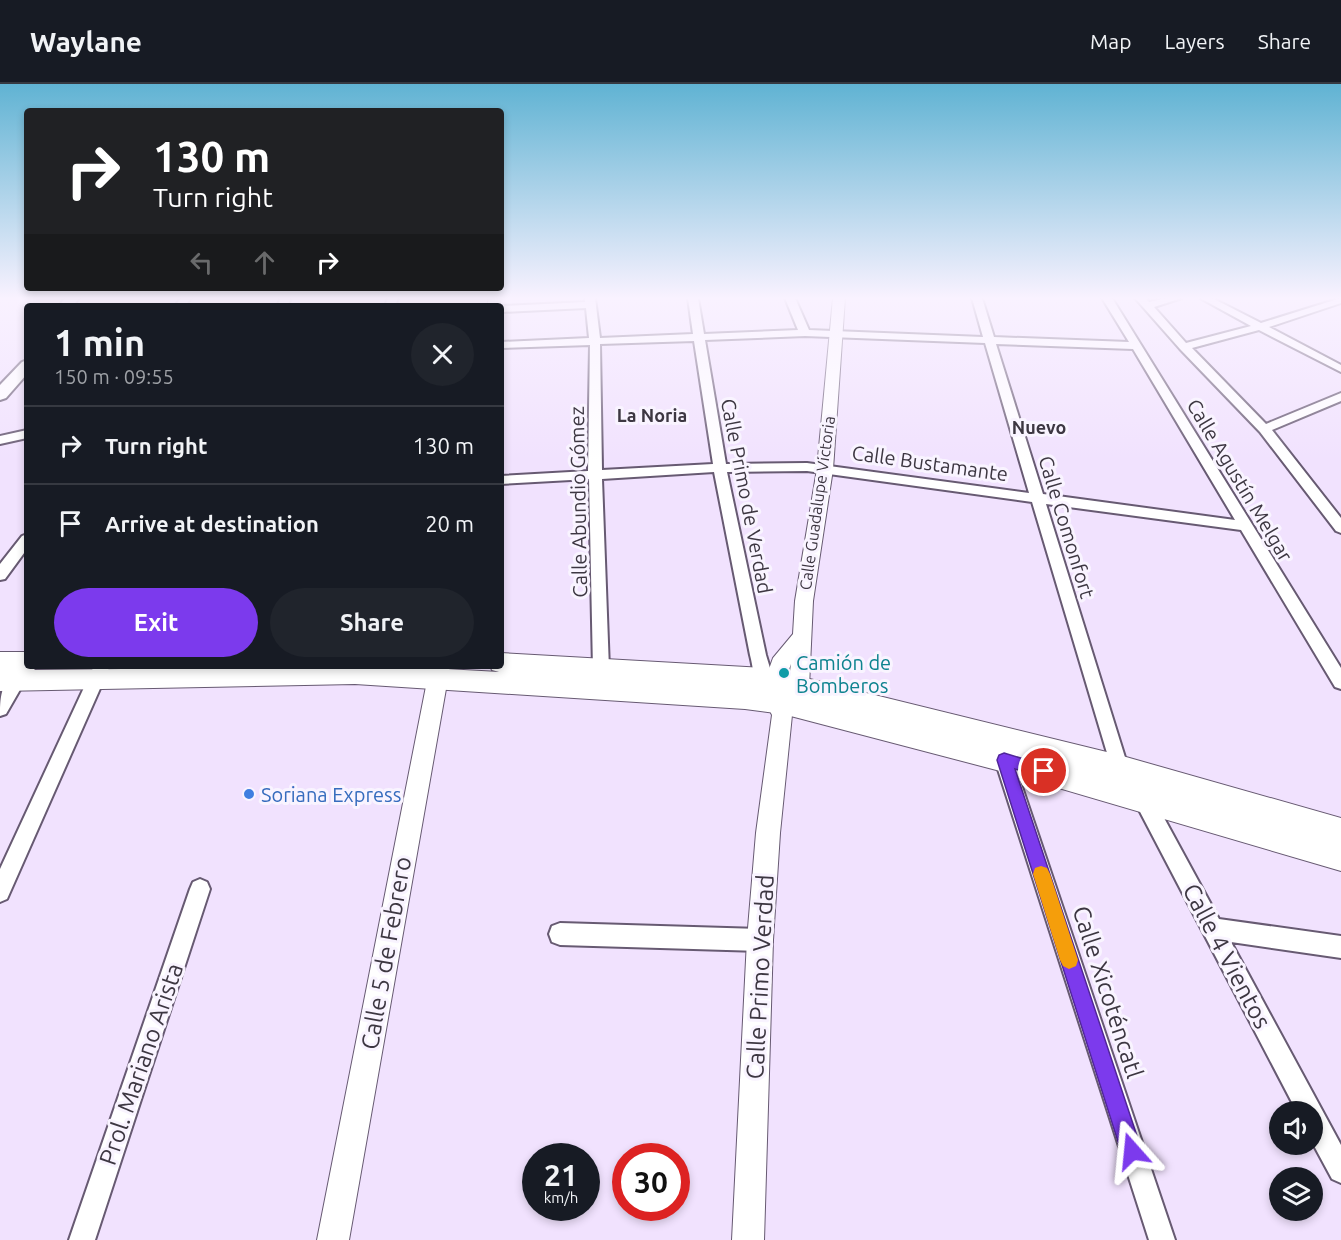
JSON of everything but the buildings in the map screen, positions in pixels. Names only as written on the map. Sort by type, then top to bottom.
[{"type":"main road","points":[[0,395],[24,368]]},
{"type":"main road","points":[[504,663],[724,674],[779,695],[1341,856]]},
{"type":"main road","points":[[11,672],[99,673],[125,678],[438,673],[779,695],[1119,767],[1341,832]]},
{"type":"street","name":"Calle Abundio Gómez","points":[[595,352],[595,473],[601,669]]},
{"type":"street","name":"Calle Primo de Verdad","points":[[701,352],[720,468],[758,655],[779,695]]},
{"type":"street","name":"Calle Guadalupe Victoria","points":[[779,695],[801,637],[804,601],[825,469],[835,352]]},
{"type":"street","name":"Calle Comonfort","points":[[995,352],[1119,767]]},
{"type":"street","name":"Calle Agustín Melgar","points":[[1139,352],[1341,682]]},
{"type":"street","points":[[1189,352],[1264,429],[1341,528]]},
{"type":"street","points":[[1308,352],[1341,369]]},
{"type":"street","points":[[1264,429],[1341,397]]},
{"type":"street","points":[[0,440],[24,435]]},
{"type":"street","name":"Calle Bustamante","points":[[504,480],[595,473],[720,468],[825,469],[1244,526]]},
{"type":"street","points":[[0,575],[24,543]]},
{"type":"street","points":[[0,709],[11,672]]},
{"type":"street","points":[[0,892],[99,673]]},
{"type":"street","name":"Calle 5 de Febrero","points":[[333,1240],[438,673]]},
{"type":"street","name":"Calle Primo Verdad","points":[[748,1240],[760,940],[779,695]]},
{"type":"street","name":"Calle Xicoténcatl","points":[[1004,760],[1162,1240]]},
{"type":"street","name":"Calle 4 Vientos","points":[[1144,800],[1304,1101]]},
{"type":"street","name":"Prol. Mariano Arista","points":[[82,1240],[200,888]]},
{"type":"street","points":[[1213,929],[1341,947]]},
{"type":"street","points":[[560,934],[760,940]]},
{"type":"street","points":[[1323,1136],[1341,1170]]},
{"type":"slow traffic","points":[[1041,874],[1069,960]]},
{"type":"place","name":"Camión de Bomberos","points":[[784,673]]},
{"type":"place","name":"Soriana Express","points":[[249,794]]},
{"type":"district","name":"La Noria","points":[[652,415]]},
{"type":"district","name":"Nuevo","points":[[1039,427]]},
{"type":"route","points":[[1044,771],[1004,760],[1132,1151]]}]
